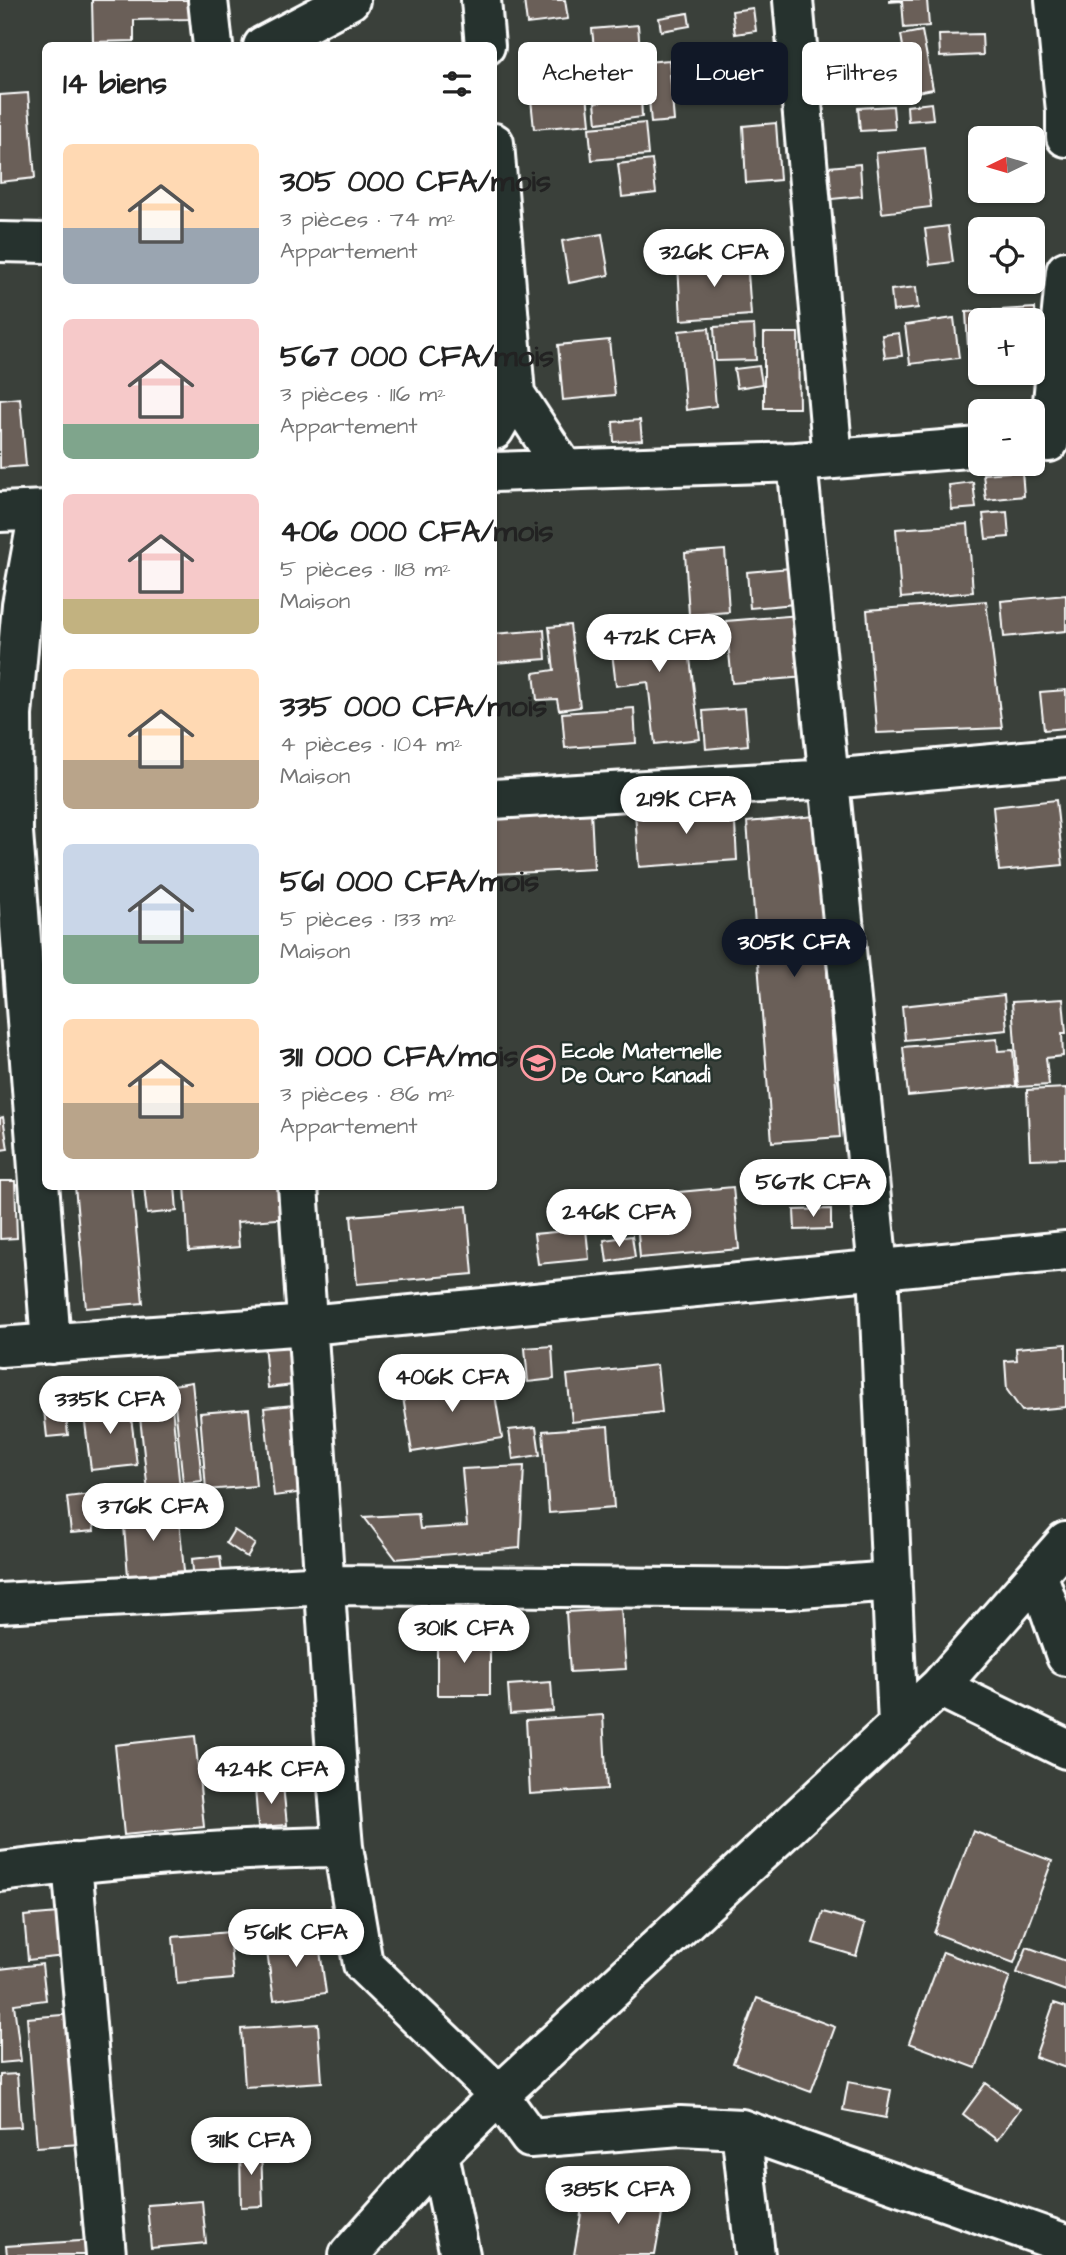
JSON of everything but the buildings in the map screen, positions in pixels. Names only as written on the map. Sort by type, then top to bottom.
[{"type":"street","points":[[208,0],[213,42]]},
{"type":"street","points":[[271,42],[350,0]]},
{"type":"street","points":[[481,0],[485,42]]},
{"type":"street","points":[[793,0],[830,779],[878,1269],[898,1725]]},
{"type":"street","points":[[1055,0],[1063,53],[1066,137]]},
{"type":"street","points":[[497,179],[515,394],[564,469]]},
{"type":"street","points":[[0,242],[42,243]]},
{"type":"street","points":[[1049,442],[1066,271]]},
{"type":"street","points":[[497,425],[515,394]]},
{"type":"street","points":[[497,471],[815,460],[968,448]]},
{"type":"street","points":[[0,512],[42,510],[22,605],[13,701],[13,832],[51,1344]]},
{"type":"street","points":[[497,799],[830,779],[1066,757]]},
{"type":"street","points":[[298,1190],[343,1847],[363,1964],[499,2095],[530,2138],[680,2126],[741,2129],[1066,2244]]},
{"type":"street","points":[[0,1347],[308,1325],[1066,1251]]},
{"type":"street","points":[[349,2255],[439,2154],[499,2095],[939,1687],[1066,1542]]},
{"type":"street","points":[[1038,1576],[1066,1656]]},
{"type":"street","points":[[0,1603],[326,1585],[788,1588],[892,1581]]},
{"type":"street","points":[[939,1687],[1066,1749]]},
{"type":"street","points":[[0,1872],[72,1863],[274,1847],[343,1847]]},
{"type":"street","points":[[72,1863],[106,2255]]},
{"type":"street","points":[[741,2129],[755,2255]]},
{"type":"street","points":[[439,2154],[460,2255]]},
{"type":"place","name":"Ecole Maternelle De Ouro Kanadi","points":[[538,1063]]}]
